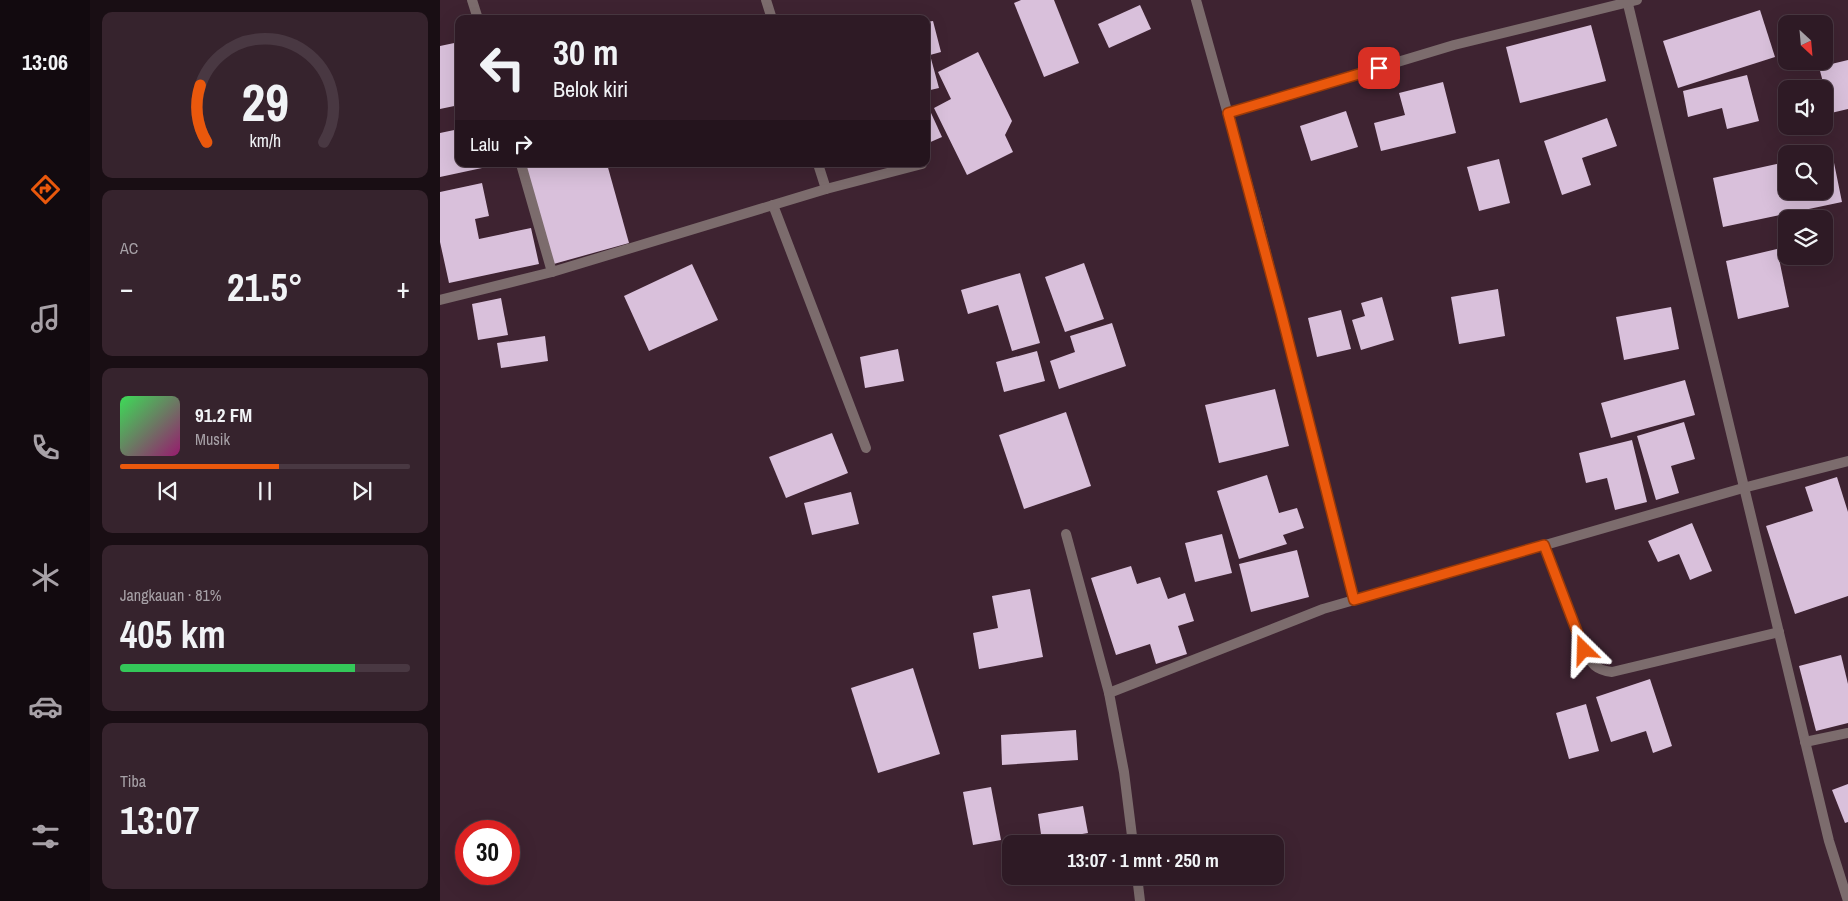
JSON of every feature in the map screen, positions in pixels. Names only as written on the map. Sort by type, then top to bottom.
[{"type":"street","points":[[472,0],[477,15]]},
{"type":"street","points":[[766,0],[771,15]]},
{"type":"street","points":[[1196,0],[1279,302],[1354,600]]},
{"type":"street","points":[[1228,113],[1454,45],[1630,1],[1743,488],[1829,842],[1848,901]]},
{"type":"street","points":[[522,167],[552,272]]},
{"type":"street","points":[[819,167],[826,189]]},
{"type":"street","points":[[440,300],[552,272],[826,189],[911,167]]},
{"type":"street","points":[[773,205],[866,448]]},
{"type":"street","points":[[1110,693],[1323,609],[1743,488],[1848,461]]},
{"type":"street","points":[[1066,534],[1110,693],[1124,772],[1131,835]]},
{"type":"street","points":[[1544,545],[1584,650],[1600,671],[1612,672],[1778,632]]},
{"type":"street","points":[[1805,742],[1848,733]]},
{"type":"street","points":[[1138,885],[1140,901]]},
{"type":"building","points":[[1021,0],[1054,0],[1079,63],[1044,77],[1014,3]]},
{"type":"building","points":[[1140,5],[1151,29],[1109,48],[1098,24]]},
{"type":"building","points":[[1760,10],[1775,57],[1678,88],[1663,41]]},
{"type":"building","points":[[930,21],[933,21],[941,52],[930,55]]},
{"type":"building","points":[[1591,25],[1606,81],[1520,103],[1506,47]]},
{"type":"building","points":[[455,43],[455,106],[440,109],[440,46]]},
{"type":"building","points":[[978,52],[1012,121],[1005,135],[1013,152],[967,175],[934,108],[951,99],[938,72]]},
{"type":"building","points":[[930,55],[939,88],[930,90]]},
{"type":"building","points":[[1848,60],[1848,109],[1833,113],[1833,80],[1822,80],[1820,70],[1833,70],[1833,64]]},
{"type":"building","points":[[1747,75],[1759,121],[1727,129],[1722,108],[1688,117],[1683,91]]},
{"type":"building","points":[[1443,82],[1456,133],[1381,151],[1374,123],[1405,115],[1399,93]]},
{"type":"building","points":[[930,111],[942,137],[930,142]]},
{"type":"building","points":[[1346,111],[1358,147],[1311,161],[1300,126]]},
{"type":"building","points":[[1607,118],[1617,146],[1582,158],[1591,185],[1562,195],[1544,141]]},
{"type":"building","points":[[455,130],[455,167],[487,167],[440,177],[440,133]]},
{"type":"building","points":[[1833,158],[1842,202],[1804,210],[1778,210],[1778,215],[1723,227],[1713,178],[1778,164],[1778,200],[1833,200]]},
{"type":"building","points":[[1499,159],[1510,203],[1479,211],[1467,167]]},
{"type":"building","points":[[523,167],[608,167],[629,243],[550,265]]},
{"type":"building","points":[[482,183],[489,216],[475,219],[479,239],[531,228],[539,264],[449,283],[440,242],[440,192]]},
{"type":"building","points":[[1777,249],[1778,265],[1780,265],[1789,307],[1738,319],[1726,261]]},
{"type":"building","points":[[1084,263],[1104,319],[1065,332],[1045,277]]},
{"type":"building","points":[[692,264],[718,320],[649,351],[624,296]]},
{"type":"building","points":[[1020,273],[1040,343],[1012,351],[998,305],[968,314],[961,290]]},
{"type":"building","points":[[1498,289],[1505,336],[1459,344],[1451,297]]},
{"type":"building","points":[[1382,297],[1394,340],[1361,350],[1352,320],[1365,316],[1361,303]]},
{"type":"building","points":[[501,298],[508,335],[478,340],[472,304]]},
{"type":"building","points":[[1671,307],[1679,349],[1624,360],[1616,317]]},
{"type":"building","points":[[1341,310],[1351,349],[1317,357],[1308,318]]},
{"type":"building","points":[[1112,323],[1126,366],[1059,389],[1050,361],[1075,352],[1070,336]]},
{"type":"building","points":[[545,336],[548,361],[501,368],[497,343]]},
{"type":"building","points":[[898,349],[904,381],[865,388],[860,357]]},
{"type":"building","points":[[1037,351],[1045,381],[1004,392],[996,362]]},
{"type":"building","points":[[1685,380],[1695,415],[1611,438],[1601,403]]},
{"type":"building","points":[[1275,389],[1289,446],[1219,463],[1205,405]]},
{"type":"building","points":[[1066,412],[1091,486],[1024,509],[999,435]]},
{"type":"building","points":[[1684,422],[1695,459],[1671,466],[1679,493],[1656,500],[1637,436]]},
{"type":"building","points":[[832,433],[848,473],[786,498],[769,457]]},
{"type":"building","points":[[1632,440],[1647,502],[1615,510],[1607,478],[1586,483],[1579,453]]},
{"type":"building","points":[[1267,475],[1279,513],[1297,508],[1304,528],[1283,535],[1287,544],[1239,559],[1217,491]]},
{"type":"building","points":[[1837,477],[1848,512],[1848,596],[1795,614],[1766,526],[1813,511],[1805,487]]},
{"type":"building","points":[[851,492],[859,524],[812,535],[804,503]]},
{"type":"building","points":[[1692,523],[1712,571],[1690,580],[1679,554],[1658,562],[1648,541]]},
{"type":"building","points":[[1222,534],[1232,573],[1195,582],[1185,543]]},
{"type":"building","points":[[1297,550],[1309,597],[1251,612],[1239,564]]},
{"type":"building","points":[[1131,566],[1137,584],[1160,577],[1168,599],[1185,593],[1194,621],[1178,626],[1187,654],[1156,664],[1150,644],[1116,655],[1091,578]]},
{"type":"building","points":[[1030,589],[1043,657],[979,669],[973,633],[998,628],[992,596]]},
{"type":"building","points":[[1841,655],[1848,684],[1848,723],[1816,731],[1799,666]]},
{"type":"building","points":[[913,668],[940,754],[878,773],[851,688]]},
{"type":"building","points":[[1650,679],[1672,746],[1653,753],[1646,731],[1611,742],[1596,697]]},
{"type":"building","points":[[1586,704],[1599,751],[1569,759],[1556,713]]},
{"type":"building","points":[[1076,730],[1078,760],[1002,765],[1001,735]]},
{"type":"building","points":[[1848,784],[1848,822],[1845,823],[1832,790]]},
{"type":"building","points":[[991,787],[1001,840],[973,845],[963,792]]},
{"type":"building","points":[[1083,806],[1088,833],[1076,835],[1041,835],[1038,814]]},
{"type":"route","points":[[1379,68],[1228,113],[1354,600],[1544,545],[1584,650]]}]
